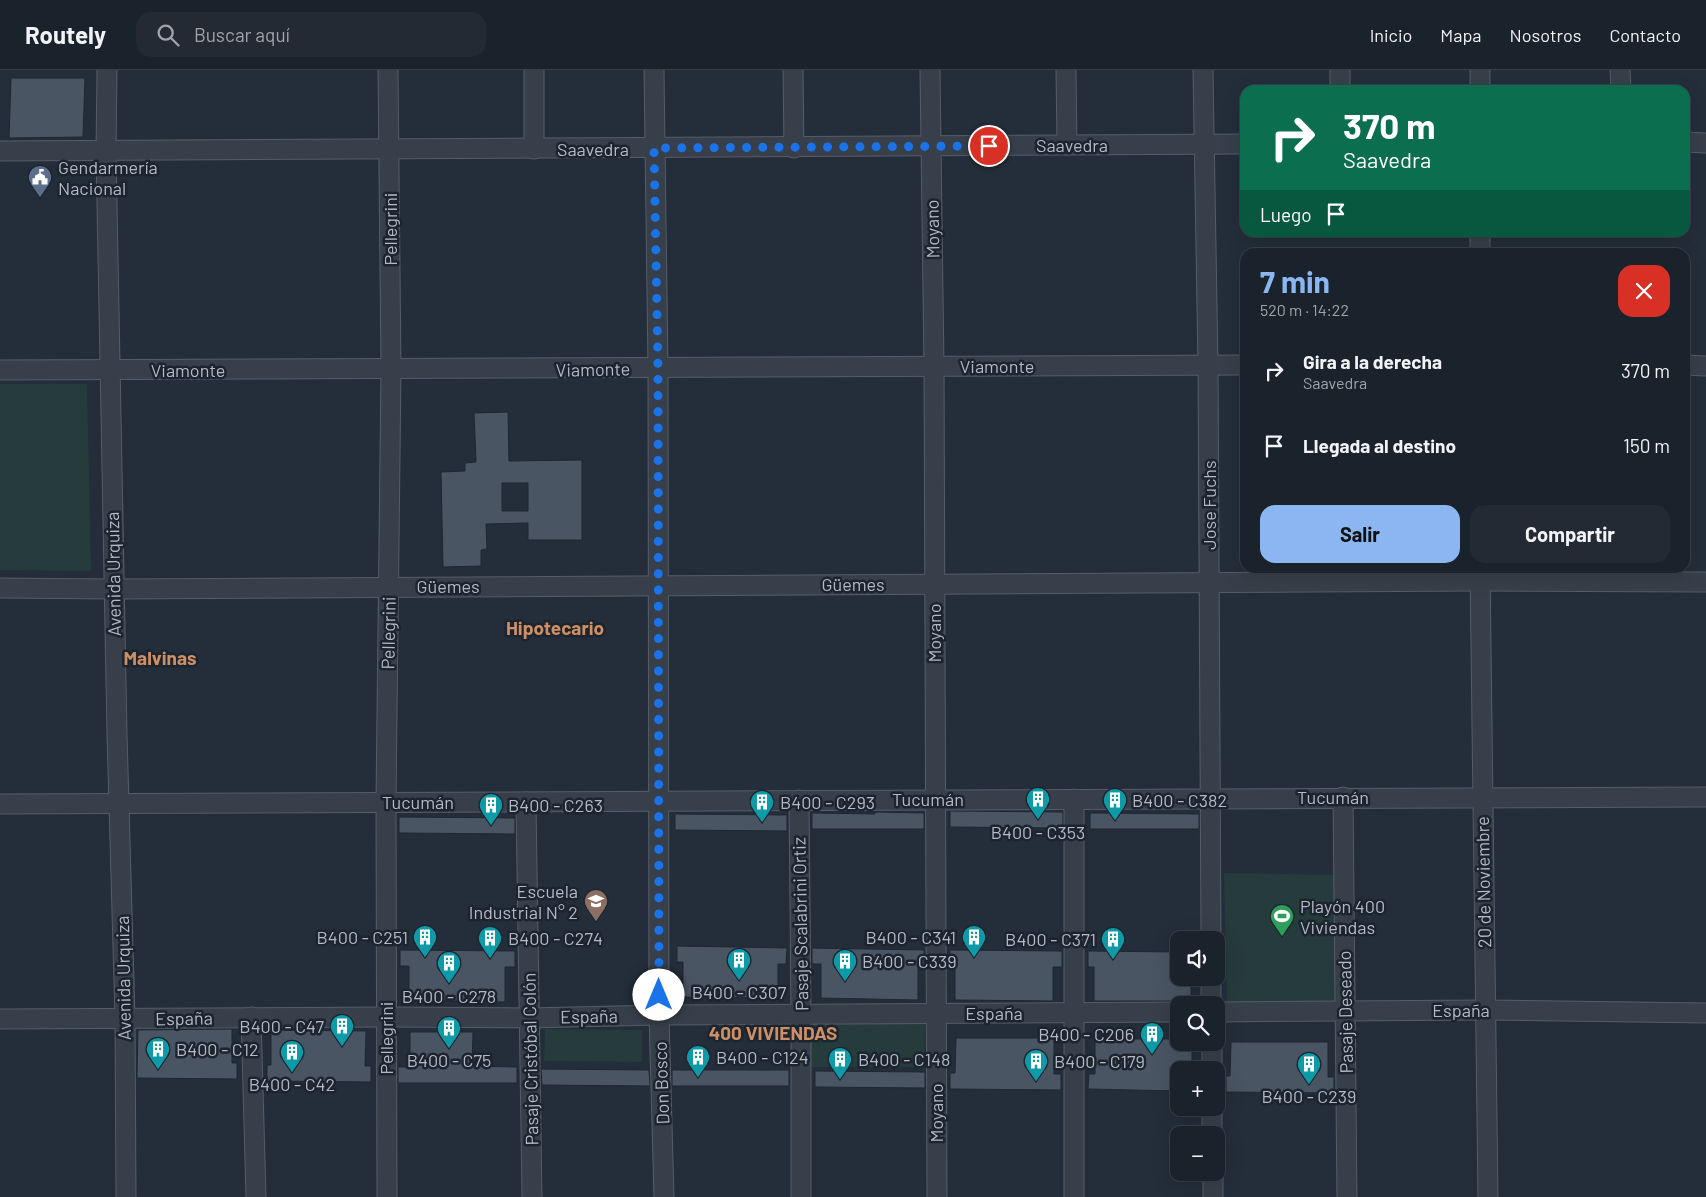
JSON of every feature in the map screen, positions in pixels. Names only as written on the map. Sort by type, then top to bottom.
[{"type":"street","name":"Avenida Urquiza","points":[[107,70],[106,151],[126,1197]]},
{"type":"street","name":"Pellegrini","points":[[387,1197],[386,802],[391,369],[388,70]]},
{"type":"street","points":[[534,70],[534,149]]},
{"type":"street","name":"Don Bosco","points":[[654,70],[658,368],[659,1015],[664,1197]]},
{"type":"street","points":[[793,70],[794,148]]},
{"type":"street","name":"Moyano","points":[[930,70],[934,366],[937,1197]]},
{"type":"street","points":[[1066,70],[1067,145]]},
{"type":"street","name":"Jose Fuchs","points":[[1203,70],[1208,365],[1211,931]]},
{"type":"street","points":[[1340,70],[1340,85]]},
{"type":"street","points":[[1480,70],[1480,85]]},
{"type":"street","points":[[1620,70],[1620,85]]},
{"type":"street","points":[[1690,142],[1706,143]]},
{"type":"street","name":"Saavedra","points":[[0,151],[1240,144]]},
{"type":"street","name":"Viamonte","points":[[0,370],[1240,365]]},
{"type":"street","points":[[1690,365],[1706,366]]},
{"type":"street","name":"Güemes","points":[[0,588],[1209,582],[1480,574],[1706,582]]},
{"type":"street","name":"20 de Noviembre","points":[[1480,574],[1488,1197]]},
{"type":"street","name":"Tucumán","points":[[0,804],[1482,796],[1706,797]]},
{"type":"street","name":"Pasaje Deseado","points":[[1343,797],[1347,1197]]},
{"type":"street","points":[[1074,798],[1074,1197]]},
{"type":"street","name":"Pasaje Scalabrini Ortiz","points":[[799,800],[801,1197]]},
{"type":"street","name":"Pasaje Cristóbal Colón","points":[[526,802],[532,1197]]},
{"type":"street","name":"España","points":[[1225,1012],[1485,1010],[1706,1013]]},
{"type":"street","name":"España","points":[[0,1019],[386,1016],[529,1018],[659,1015],[1170,1012]]},
{"type":"street","points":[[251,1017],[256,1197]]},
{"type":"street","points":[[1213,1181],[1213,1197]]},
{"type":"green space","points":[[0,384],[87,384],[91,571],[0,570]]},
{"type":"green space","name":"Playón 400 Viviendas","points":[[1224,873],[1338,875],[1339,1000],[1335,1006],[1227,1010]]},
{"type":"green space","points":[[811,1024],[925,1024],[924,1067],[811,1067]]},
{"type":"green space","points":[[545,1029],[642,1030],[642,1062],[544,1061]]},
{"type":"building","points":[[11,78],[85,78],[83,137],[9,138]]},
{"type":"building","points":[[508,412],[509,461],[582,460],[582,540],[528,540],[528,523],[486,524],[487,549],[481,550],[481,566],[443,567],[441,472],[465,471],[465,463],[476,462],[474,413]],"holes":[[[502,483],[528,483],[528,511],[502,511]]]},
{"type":"building","points":[[950,811],[1063,812],[1063,828],[950,827]]},
{"type":"building","points":[[875,812],[924,813],[924,829],[812,829],[812,813],[875,814]]},
{"type":"building","points":[[1090,813],[1199,814],[1199,829],[1090,829]]},
{"type":"building","points":[[675,814],[787,815],[787,831],[675,830]]},
{"type":"building","points":[[399,817],[515,818],[515,834],[399,833]]},
{"type":"building","points":[[677,946],[787,948],[786,964],[778,964],[778,998],[683,997],[683,962],[677,962]]},
{"type":"building","points":[[812,948],[924,950],[924,966],[918,966],[918,1000],[821,998],[821,964],[812,964]]},
{"type":"building","points":[[400,950],[515,951],[515,967],[505,967],[505,1002],[409,1000],[409,966],[400,966]]},
{"type":"building","points":[[950,950],[1062,951],[1062,967],[1053,967],[1053,1001],[955,1000],[955,966],[949,966]]},
{"type":"building","points":[[1088,951],[1170,952],[1170,986],[1191,986],[1191,996],[1170,996],[1170,1001],[1094,1001],[1094,967],[1088,967]]},
{"type":"building","points":[[232,1029],[232,1063],[237,1063],[237,1079],[137,1078],[138,1030]]},
{"type":"building","points":[[271,1030],[366,1031],[365,1066],[371,1066],[371,1082],[267,1081],[267,1065],[271,1065]]},
{"type":"building","points":[[410,1032],[473,1032],[472,1066],[517,1067],[517,1083],[398,1083],[398,1067],[410,1067]]},
{"type":"building","points":[[956,1038],[1054,1038],[1054,1074],[1061,1074],[1061,1090],[950,1089],[950,1073],[955,1073]]},
{"type":"building","points":[[1095,1039],[1170,1039],[1170,1051],[1192,1051],[1192,1061],[1170,1061],[1170,1091],[1088,1089],[1089,1074],[1095,1074]]},
{"type":"building","points":[[1231,1042],[1328,1042],[1328,1077],[1334,1077],[1334,1093],[1226,1092],[1226,1076],[1230,1076]]},
{"type":"building","points":[[541,1069],[649,1070],[650,1086],[542,1085]]},
{"type":"building","points":[[672,1070],[789,1070],[789,1086],[672,1086]]},
{"type":"building","points":[[815,1071],[925,1072],[925,1088],[815,1087]]},
{"type":"place","name":"Gendarmería Nacional","points":[[40,198]]},
{"type":"place","name":"B400 - C353","points":[[1038,820]]},
{"type":"place","name":"B400 - C382","points":[[1115,821]]},
{"type":"place","name":"B400 - C293","points":[[762,823]]},
{"type":"place","name":"B400 - C263","points":[[491,826]]},
{"type":"place","name":"Escuela Industrial N° 2","points":[[596,922]]},
{"type":"place","name":"Playón 400 Viviendas","points":[[1282,937]]},
{"type":"place","name":"B400 - C251","points":[[425,958]]},
{"type":"place","name":"B400 - C341","points":[[974,958]]},
{"type":"place","name":"B400 - C274","points":[[490,959]]},
{"type":"place","name":"B400 - C371","points":[[1113,960]]},
{"type":"place","name":"B400 - C307","points":[[739,981]]},
{"type":"place","name":"B400 - C339","points":[[845,982]]},
{"type":"place","name":"B400 - C278","points":[[449,984]]},
{"type":"place","name":"B400 - C47","points":[[342,1047]]},
{"type":"place","name":"B400 - C75","points":[[449,1049]]},
{"type":"place","name":"B400 - C206","points":[[1152,1055]]},
{"type":"place","name":"B400 - C12","points":[[158,1070]]},
{"type":"place","name":"B400 - C42","points":[[292,1073]]},
{"type":"place","name":"B400 - C124","points":[[698,1078]]},
{"type":"place","name":"B400 - C148","points":[[840,1080]]},
{"type":"place","name":"B400 - C179","points":[[1036,1082]]},
{"type":"place","name":"B400 - C239","points":[[1309,1085]]},
{"type":"district","name":"Hipotecario","points":[[555,627]]},
{"type":"district","name":"Malvinas","points":[[160,657]]},
{"type":"district","name":"400 VIVIENDAS","points":[[773,1032]]},
{"type":"route","points":[[659,995],[658,368],[654,148],[989,146]]}]
